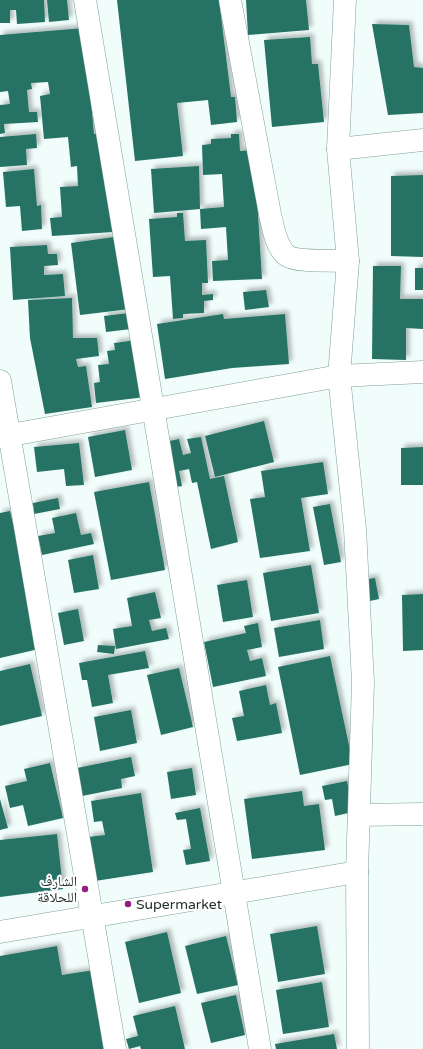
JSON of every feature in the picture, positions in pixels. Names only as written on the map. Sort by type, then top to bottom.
[{"type":"street","points":[[85,0],[260,1049]]},
{"type":"street","points":[[230,0],[270,214],[278,244],[285,255],[296,259],[348,261]]},
{"type":"street","points":[[345,0],[338,149],[348,261],[339,376],[355,529],[363,682],[357,872],[358,1049]]},
{"type":"street","points":[[338,149],[423,140]]},
{"type":"street","points":[[5,436],[339,376],[423,372]]},
{"type":"street","points":[[0,381],[5,436],[93,916],[115,1049]]},
{"type":"street","points":[[359,815],[423,814]]},
{"type":"street","points":[[0,932],[357,872]]},
{"type":"building","points":[[0,0],[44,0],[45,22],[17,24],[16,10],[10,10],[10,23],[0,23]]},
{"type":"building","points":[[47,0],[67,0],[69,20],[49,22]]},
{"type":"building","points":[[117,0],[219,0],[231,97],[235,97],[237,122],[211,125],[208,100],[177,103],[183,156],[135,161]]},
{"type":"building","points":[[246,0],[306,0],[309,30],[248,35]]},
{"type":"building","points":[[372,24],[409,25],[414,67],[423,68],[423,113],[388,115]]},
{"type":"building","points":[[84,28],[94,134],[105,133],[113,232],[52,236],[50,218],[62,217],[60,187],[78,186],[77,166],[71,167],[68,137],[44,139],[40,96],[50,94],[48,82],[31,83],[32,89],[27,90],[29,112],[37,112],[38,122],[4,124],[5,133],[0,134],[0,105],[10,104],[8,91],[0,92],[0,35]]},
{"type":"building","points":[[310,37],[312,64],[318,64],[324,122],[272,127],[264,40]]},
{"type":"building","points":[[36,134],[37,148],[26,149],[27,165],[0,167],[0,137]]},
{"type":"building","points":[[231,134],[239,134],[240,151],[254,150],[262,279],[213,281],[212,261],[228,260],[226,227],[201,229],[200,209],[224,207],[222,174],[203,175],[202,145],[211,144],[211,139],[231,138]]},
{"type":"building","points":[[199,166],[200,209],[154,213],[151,169]]},
{"type":"building","points":[[34,169],[37,206],[41,205],[42,229],[22,231],[20,206],[6,207],[3,172]]},
{"type":"building","points":[[423,175],[423,257],[391,256],[391,176]]},
{"type":"building","points":[[177,213],[183,213],[185,241],[206,240],[208,283],[202,283],[202,295],[213,294],[213,300],[204,301],[204,313],[183,314],[183,318],[173,319],[170,276],[153,277],[149,219],[177,217]]},
{"type":"building","points":[[121,236],[130,309],[80,315],[71,243]]},
{"type":"building","points":[[47,245],[48,254],[57,254],[58,265],[44,266],[44,275],[63,274],[65,296],[13,300],[10,247]]},
{"type":"building","points":[[373,266],[401,266],[400,299],[423,299],[423,329],[406,328],[406,360],[372,359]]},
{"type":"building","points":[[415,268],[423,268],[423,290],[415,290]]},
{"type":"building","points":[[266,290],[269,307],[245,310],[243,292]]},
{"type":"building","points":[[72,298],[73,338],[97,338],[99,356],[76,359],[78,367],[86,366],[92,407],[45,414],[30,338],[28,300]]},
{"type":"building","points":[[129,313],[131,329],[106,332],[104,316]]},
{"type":"building","points":[[223,314],[224,319],[285,314],[289,364],[232,368],[165,379],[157,324]]},
{"type":"building","points":[[137,340],[145,397],[96,403],[94,383],[100,382],[98,365],[109,364],[107,351],[115,350],[114,343]]},
{"type":"building","points":[[264,421],[274,462],[215,477],[205,436]]},
{"type":"building","points":[[125,430],[132,470],[95,477],[88,437]]},
{"type":"building","points":[[201,437],[210,479],[224,476],[238,542],[211,549],[197,482],[192,483],[189,469],[179,471],[182,486],[164,489],[155,444],[179,439],[183,455],[191,453],[187,439]]},
{"type":"building","points":[[79,443],[84,485],[66,486],[64,469],[37,472],[34,447]]},
{"type":"building","points":[[423,447],[423,485],[401,485],[401,448]]},
{"type":"building","points":[[323,462],[328,494],[301,498],[310,551],[260,558],[250,499],[265,497],[261,471]]},
{"type":"building","points":[[149,482],[165,570],[111,580],[94,492]]},
{"type":"building","points":[[58,498],[60,509],[34,514],[33,503]]},
{"type":"building","points":[[330,504],[341,562],[324,565],[313,507]]},
{"type":"building","points":[[10,511],[43,648],[0,658],[0,513]]},
{"type":"building","points":[[76,513],[81,535],[91,533],[94,544],[42,555],[38,536],[55,533],[52,518]]},
{"type":"building","points":[[93,555],[99,589],[74,593],[68,560]]},
{"type":"building","points":[[311,565],[319,613],[271,621],[263,573]]},
{"type":"building","points":[[375,578],[379,599],[365,602],[361,580]]},
{"type":"building","points":[[247,580],[253,617],[223,622],[217,585]]},
{"type":"building","points":[[155,592],[161,618],[149,620],[152,631],[166,628],[169,639],[116,649],[113,629],[132,626],[127,598]]},
{"type":"building","points":[[423,594],[423,650],[403,651],[402,595]]},
{"type":"building","points":[[78,609],[84,641],[64,645],[58,613]]},
{"type":"building","points":[[320,620],[324,649],[279,657],[274,628]]},
{"type":"building","points":[[258,623],[262,647],[247,650],[250,661],[262,658],[266,676],[213,687],[204,642],[246,633],[244,626]]},
{"type":"building","points":[[98,645],[115,646],[114,654],[97,652]]},
{"type":"building","points":[[145,651],[149,668],[108,675],[113,703],[92,707],[87,680],[82,680],[79,663]]},
{"type":"building","points":[[330,656],[353,764],[300,775],[278,667]]},
{"type":"building","points":[[30,664],[42,716],[0,726],[0,671]]},
{"type":"building","points":[[179,668],[193,727],[161,735],[147,675]]},
{"type":"building","points":[[266,685],[270,705],[276,703],[282,733],[237,741],[232,718],[244,716],[239,691]]},
{"type":"building","points":[[131,710],[137,743],[100,751],[94,717]]},
{"type":"building","points":[[131,757],[135,776],[121,779],[122,788],[82,796],[77,768]]},
{"type":"building","points":[[50,763],[63,818],[28,826],[23,805],[10,808],[5,786],[27,781],[24,769]]},
{"type":"building","points":[[192,768],[196,795],[171,799],[167,772]]},
{"type":"building","points":[[347,781],[353,812],[335,816],[332,799],[325,800],[322,786]]},
{"type":"building","points":[[302,791],[304,806],[319,804],[325,850],[252,859],[244,799]]},
{"type":"building","points":[[141,793],[153,872],[95,881],[88,837],[105,835],[102,821],[94,822],[91,801]]},
{"type":"building","points":[[0,799],[8,828],[0,830]]},
{"type":"building","points":[[200,808],[210,861],[186,865],[183,850],[191,849],[186,819],[177,820],[175,813]]},
{"type":"building","points":[[57,834],[63,889],[0,897],[0,840]]},
{"type":"building","points":[[317,926],[325,974],[278,982],[270,934]]},
{"type":"building","points":[[167,932],[181,993],[139,1003],[125,942]]},
{"type":"building","points":[[226,936],[238,985],[197,994],[185,946]]},
{"type":"building","points":[[57,946],[62,975],[94,970],[108,1049],[0,1049],[0,956]]},
{"type":"building","points":[[322,982],[329,1027],[283,1034],[276,990]]},
{"type":"building","points":[[236,995],[245,1035],[211,1043],[201,1003]]},
{"type":"building","points":[[175,1006],[185,1049],[141,1049],[140,1046],[129,1049],[126,1039],[138,1036],[133,1016]]},
{"type":"building","points":[[334,1034],[337,1049],[276,1049],[275,1044]]},
{"type":"place","name":"الشارف اللحلاقة","points":[[85,889]]},
{"type":"place","name":"Supermarket","points":[[128,904]]}]
